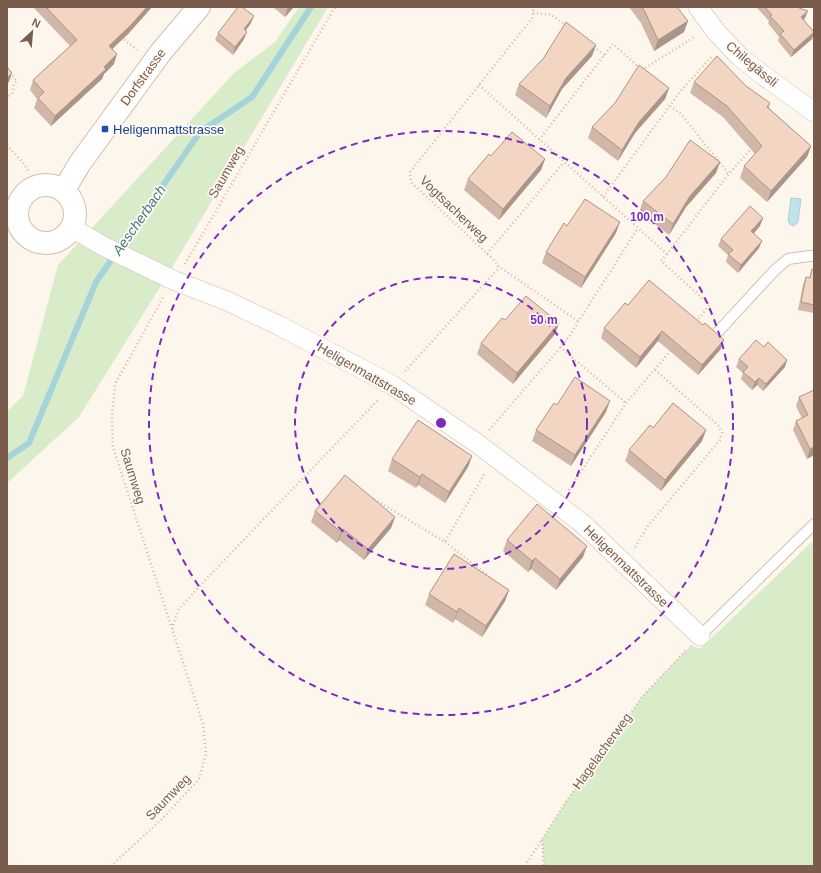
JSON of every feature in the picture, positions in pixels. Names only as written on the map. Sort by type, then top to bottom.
[{"type":"street","name":"Dorfstrasse","points":[[64,190],[80,163],[161,52],[199,7]]},
{"type":"street","name":"Chilegässli","points":[[698,7],[725,42],[740,57],[814,112]]},
{"type":"street","points":[[45,184],[64,190],[70,196],[74,204],[75,212],[75,221],[66,236],[58,241],[40,243],[31,240],[13,228],[17,207],[21,198],[27,191],[36,186],[45,184]]},
{"type":"street","name":"Heligenmattstrasse","points":[[72,228],[124,257],[173,280],[227,301],[399,378],[478,444],[583,524],[695,640]]},
{"type":"lane","points":[[714,336],[775,270],[788,259],[814,256]]},
{"type":"lane","points":[[695,640],[814,524]]},
{"type":"path","name":"Saumweg","points":[[111,866],[163,818],[199,779],[206,754],[203,724],[113,447],[112,415],[115,384],[173,280],[180,271],[335,7]]},
{"type":"path","points":[[533,7],[533,13],[552,15],[570,29]]},
{"type":"path","name":"Vogtsacherweg","points":[[533,13],[533,17],[410,172],[410,182],[496,262],[498,266],[578,321]]},
{"type":"path","points":[[539,140],[613,44],[642,70],[712,26]]},
{"type":"path","points":[[118,35],[139,52]]},
{"type":"path","points":[[603,197],[679,93],[725,42]]},
{"type":"path","points":[[593,47],[604,55]]},
{"type":"path","points":[[7,70],[17,81],[14,84],[12,94],[7,97]]},
{"type":"path","points":[[479,85],[667,254]]},
{"type":"path","points":[[670,106],[681,114],[729,174]]},
{"type":"path","points":[[7,145],[29,172]]},
{"type":"path","points":[[695,323],[710,305],[660,262],[729,174],[755,145]]},
{"type":"path","points":[[487,254],[564,162]]},
{"type":"path","points":[[485,435],[566,341],[638,228]]},
{"type":"path","points":[[172,630],[178,610],[399,378],[497,270],[498,266]]},
{"type":"path","points":[[566,496],[626,402],[675,346]]},
{"type":"path","points":[[560,347],[626,402]]},
{"type":"path","points":[[632,553],[647,527],[720,440],[722,433],[719,426],[654,369]]},
{"type":"path","points":[[445,542],[495,456]]},
{"type":"path","points":[[374,499],[445,542],[490,577]]},
{"type":"path","name":"Hagelacherweg","points":[[525,866],[567,800],[642,697],[695,640]]},
{"type":"path","points":[[542,840],[544,866]]},
{"type":"green space","points":[[299,7],[328,7],[170,271],[79,417],[7,483],[7,411],[23,396],[58,265],[234,73],[275,42]]},
{"type":"green space","points":[[814,540],[814,866],[544,866],[542,840],[567,800],[642,697],[691,645],[700,649]]},
{"type":"water","points":[[791,198],[801,199],[798,222],[793,226],[788,221]]},
{"type":"building","points":[[46,7],[147,7],[109,46],[117,54],[104,67],[106,69],[55,116],[38,98],[44,92],[33,80],[77,40]]},
{"type":"building","points":[[238,7],[242,7],[254,16],[244,29],[247,32],[235,47],[218,33]]},
{"type":"building","points":[[642,7],[677,7],[688,21],[658,40]]},
{"type":"building","points":[[765,7],[798,7],[808,11],[801,17],[814,32],[794,50],[780,34],[784,31],[770,16],[772,15]]},
{"type":"building","points":[[566,22],[596,45],[566,78],[550,106],[519,84],[543,59]]},
{"type":"building","points":[[717,56],[746,86],[770,103],[767,107],[811,146],[771,191],[744,166],[762,146],[727,106],[694,82]]},
{"type":"building","points":[[639,65],[669,88],[639,122],[622,150],[592,127],[615,103]]},
{"type":"building","points":[[7,67],[12,73],[7,78]]},
{"type":"building","points":[[512,132],[545,159],[503,209],[468,179],[489,154],[491,156]]},
{"type":"building","points":[[690,140],[720,162],[690,196],[673,224],[643,201],[666,177]]},
{"type":"building","points":[[585,199],[620,222],[585,277],[546,252],[564,223],[567,226]]},
{"type":"building","points":[[750,206],[763,218],[751,231],[762,241],[741,265],[728,254],[733,250],[721,239]]},
{"type":"building","points":[[812,269],[814,269],[814,305],[801,302],[806,277],[810,278]]},
{"type":"building","points":[[649,280],[703,325],[705,323],[724,340],[702,365],[662,331],[640,357],[604,328],[625,303],[628,305]]},
{"type":"building","points":[[526,296],[559,323],[517,373],[481,343],[502,318],[505,320]]},
{"type":"building","points":[[756,340],[764,347],[768,342],[787,360],[766,384],[759,378],[755,382],[743,372],[748,367],[739,359]]},
{"type":"building","points":[[575,377],[610,401],[575,455],[536,430],[554,403],[557,405]]},
{"type":"building","points":[[814,390],[814,447],[810,449],[796,421],[808,415],[799,397]]},
{"type":"building","points":[[673,403],[706,430],[665,480],[629,450],[650,425],[653,428]]},
{"type":"building","points":[[418,420],[472,456],[449,492],[422,474],[420,477],[392,459]]},
{"type":"building","points":[[345,475],[395,517],[368,549],[343,529],[341,532],[315,511]]},
{"type":"building","points":[[537,504],[587,546],[560,579],[535,558],[532,561],[507,540]]},
{"type":"building","points":[[454,554],[509,590],[486,626],[459,608],[457,612],[429,594]]},
{"type":"waterway","name":"Aescherbach","points":[[7,458],[29,443],[96,282],[200,132],[252,97],[311,7]]},
{"type":"place","name":"Heligenmattstrasse","points":[[105,129]]}]
